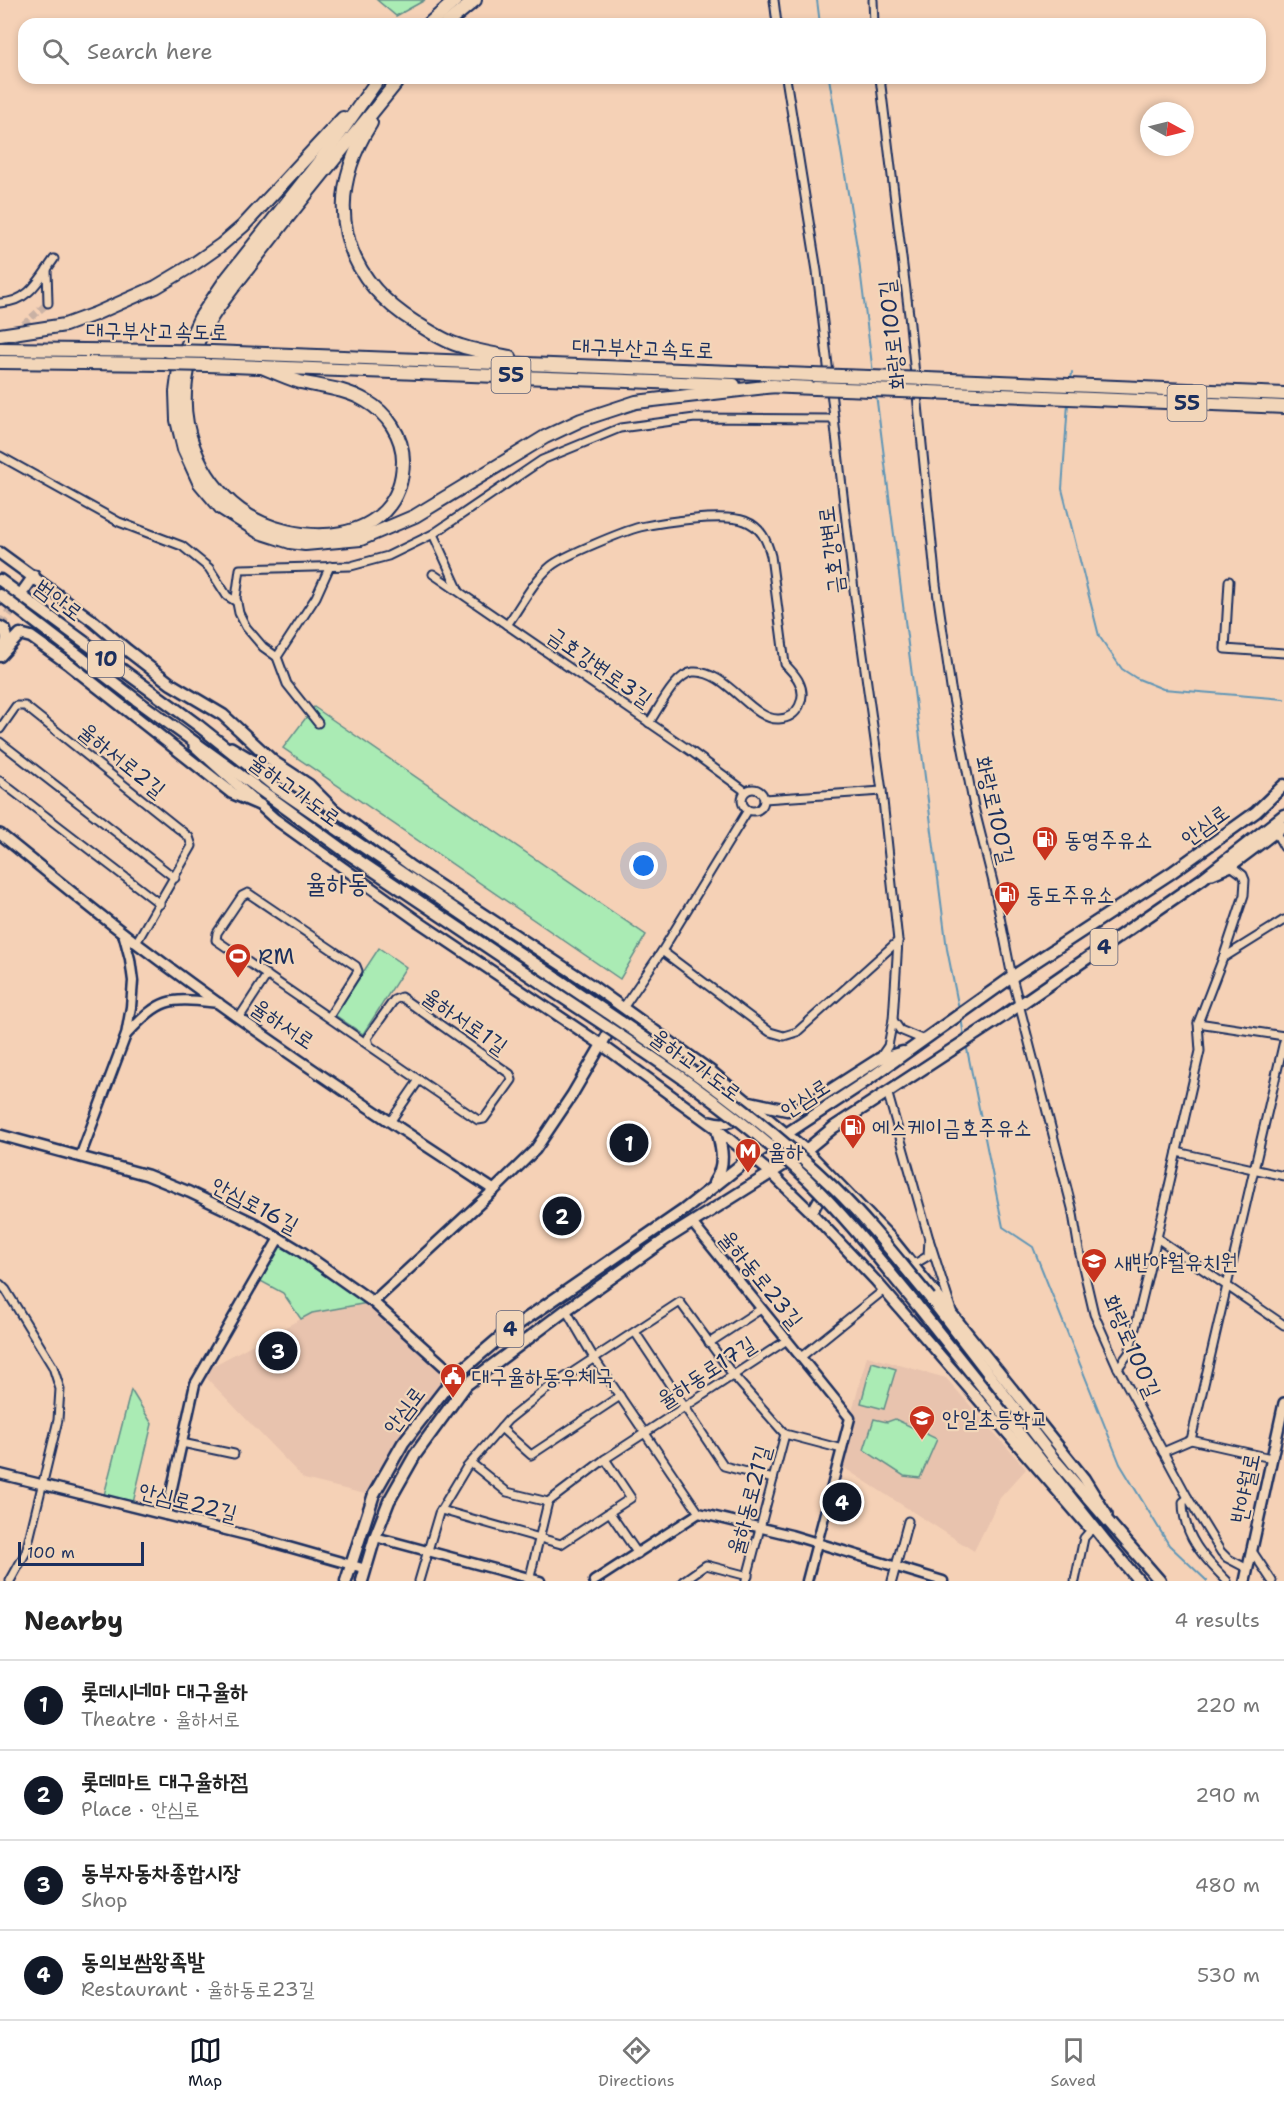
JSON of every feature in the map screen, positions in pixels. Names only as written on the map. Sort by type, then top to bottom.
[{"type":"highway","points":[[436,18],[456,0]]},
{"type":"highway","points":[[453,18],[475,0]]},
{"type":"highway","points":[[0,335],[65,325],[156,287],[191,266],[243,225],[373,84]]},
{"type":"highway","points":[[374,84],[326,153],[206,308],[180,361],[176,392],[177,420],[184,449],[199,482],[221,508],[259,532],[290,542],[305,544],[361,539],[415,516],[545,437],[580,420],[636,402],[774,386]]},
{"type":"highway","points":[[262,367],[298,381],[352,394],[378,409],[393,426],[402,451],[402,474],[393,500],[371,523],[355,530],[314,536],[278,529],[241,510],[224,496],[210,479],[199,460],[188,430],[184,399],[191,360],[205,328],[233,287],[284,221],[394,84]]},
{"type":"highway","points":[[395,84],[356,150],[344,186],[345,227],[349,242],[354,257],[375,290],[404,315],[459,346],[508,357],[624,369]]},
{"type":"highway","name":"대구부산고속도로","points":[[0,349],[168,351],[262,367],[774,386],[814,381],[927,379],[1052,384],[1091,392],[1284,407]]},
{"type":"highway","name":"대구부산고속도로","points":[[0,362],[163,364],[209,359],[448,360],[624,369],[814,381],[928,392],[1051,398],[1091,392],[1284,394]]},
{"type":"main road","points":[[0,553],[34,576],[171,684],[223,715],[274,762],[309,785],[330,807]]},
{"type":"main road","points":[[24,590],[34,576]]},
{"type":"main road","name":"범안로","points":[[0,580],[212,736]]},
{"type":"main road","name":"범안로","points":[[0,595],[168,723]]},
{"type":"main road","points":[[0,627],[5,630],[7,638],[2,653]]},
{"type":"main road","points":[[2,653],[20,634],[31,637],[232,793],[260,805]]},
{"type":"main road","points":[[168,723],[275,819],[419,922],[602,1045],[702,1119],[756,1154],[771,1173],[884,1290],[1091,1530],[1107,1543]]},
{"type":"main road","name":"율하고가도로","points":[[168,723],[343,850],[667,1067],[767,1143],[808,1180],[836,1210],[916,1304],[1107,1543]]},
{"type":"main road","points":[[212,736],[292,782],[412,867],[590,984],[711,1071],[806,1150],[892,1239],[912,1263],[1084,1478],[1118,1532]]},
{"type":"main road","name":"율하고가도로","points":[[212,736],[274,786],[670,1055],[772,1131],[835,1189],[874,1232],[930,1298],[1055,1460],[1118,1532]]},
{"type":"main road","name":"안심로","points":[[346,1581],[374,1494],[402,1443],[456,1376],[521,1321],[708,1192],[756,1154],[862,1084],[1012,977],[1190,860],[1256,812],[1284,785]]},
{"type":"main road","name":"4","points":[[1202,879],[1284,816]]},
{"type":"main road","points":[[1202,879],[1231,866],[1284,826]]},
{"type":"main road","name":"율하서로","points":[[0,834],[123,933],[219,1004],[390,1122],[494,1190]]},
{"type":"main road","name":"안심로","points":[[362,1581],[389,1501],[415,1455],[466,1385],[666,1239],[693,1224],[806,1150],[834,1127],[1005,1015],[1202,879]]},
{"type":"main road","points":[[373,1302],[535,1150],[623,1008]]},
{"type":"main road","points":[[750,1102],[787,1110],[804,1107],[879,1059],[912,1049]]},
{"type":"main road","points":[[702,1119],[720,1124],[728,1123],[741,1116],[750,1102]]},
{"type":"main road","points":[[708,1192],[721,1172],[723,1153],[717,1129]]},
{"type":"main road","name":"안심로16길","points":[[0,1135],[147,1175],[254,1223],[302,1252],[373,1302],[456,1376]]},
{"type":"main road","points":[[812,1213],[825,1192],[845,1191]]},
{"type":"main road","name":"반야월로","points":[[1245,1581],[1284,1403]]},
{"type":"main road","name":"10","points":[[1118,1532],[1160,1581]]},
{"type":"main road","name":"10","points":[[1107,1543],[1139,1581]]},
{"type":"street","points":[[774,0],[776,18]]},
{"type":"street","points":[[873,0],[874,18]]},
{"type":"street","name":"금호강변로","points":[[787,84],[817,271],[854,590],[882,791],[898,941],[893,1020],[888,1046],[879,1059]]},
{"type":"street","name":"화랑로100길","points":[[881,84],[909,315],[936,584],[951,688],[974,807],[993,882],[1012,977],[1072,1208],[1087,1290],[1094,1314],[1118,1368],[1188,1498],[1221,1552],[1227,1558],[1248,1569]]},
{"type":"street","points":[[0,303],[9,302],[28,294],[54,259]]},
{"type":"street","points":[[47,269],[48,303]]},
{"type":"street","points":[[318,723],[287,684],[277,657],[263,647],[246,627],[236,598],[240,569],[351,566],[388,556],[433,534],[542,460],[620,428],[695,418],[834,419]]},
{"type":"street","points":[[0,456],[119,522],[183,546],[209,568],[227,596],[237,602]]},
{"type":"street","points":[[507,625],[542,574],[552,565],[562,558],[639,527],[718,517],[747,521],[759,529],[767,540],[771,556],[785,664],[794,673],[802,692],[801,702],[796,711],[789,717],[767,718],[715,678],[705,672],[691,672],[683,675],[676,682],[649,723]]},
{"type":"street","points":[[433,534],[459,591]]},
{"type":"street","points":[[277,657],[316,597],[330,566]]},
{"type":"street","name":"금호강변로3길","points":[[434,574],[745,791]]},
{"type":"street","points":[[1229,581],[1225,650],[1284,653]]},
{"type":"street","name":"율하서로2길","points":[[0,729],[16,706],[25,705],[189,837],[192,846],[136,943]]},
{"type":"street","points":[[0,742],[175,878]]},
{"type":"street","points":[[0,781],[160,904]]},
{"type":"street","points":[[748,810],[742,801],[745,791],[752,788],[759,790],[764,799]]},
{"type":"street","points":[[764,799],[882,791]]},
{"type":"street","points":[[748,810],[760,809],[764,799]]},
{"type":"street","points":[[623,1008],[662,951],[748,810]]},
{"type":"street","points":[[1275,831],[1284,847]]},
{"type":"street","points":[[1118,1368],[1129,1353],[1177,1152],[1200,1051],[1198,1023],[1244,895],[1243,875],[1231,866]]},
{"type":"street","name":"율하서로1길","points":[[329,1017],[358,971],[356,966],[248,893],[242,896],[216,933],[216,940],[419,1080],[478,1120],[484,1119],[512,1080],[510,1074],[401,998],[394,1000],[367,1038],[369,1045]]},
{"type":"street","points":[[1223,958],[1284,920]]},
{"type":"street","points":[[80,1157],[126,1035],[133,981],[123,933]]},
{"type":"street","points":[[662,951],[770,1032],[784,1036],[797,1032],[898,941]]},
{"type":"street","points":[[239,1018],[267,975]]},
{"type":"street","points":[[126,1035],[145,1015],[161,1004],[180,999],[219,1004]]},
{"type":"street","points":[[893,1020],[900,1030],[924,1040]]},
{"type":"street","points":[[1198,1023],[1284,1036]]},
{"type":"street","points":[[1191,1440],[1284,1041]]},
{"type":"street","points":[[390,1122],[419,1080]]},
{"type":"street","points":[[887,1091],[953,1314]]},
{"type":"street","points":[[1177,1152],[1284,1176]]},
{"type":"street","name":"율하동로23길","points":[[693,1224],[850,1418],[807,1581]]},
{"type":"street","points":[[166,1515],[195,1384],[279,1238]]},
{"type":"street","points":[[1157,1238],[1284,1325]]},
{"type":"street","points":[[912,1263],[928,1256],[930,1239]]},
{"type":"street","points":[[0,1284],[6,1290],[53,1367],[60,1389],[58,1420],[26,1552],[10,1581]]},
{"type":"street","name":"율하동로23길","points":[[801,1357],[884,1290]]},
{"type":"street","points":[[419,1581],[441,1510],[471,1463],[508,1419],[544,1391],[680,1302],[733,1376],[785,1434],[842,1449]]},
{"type":"street","points":[[709,1344],[761,1309]]},
{"type":"street","name":"율하동로17길","points":[[566,1310],[594,1358],[645,1433]]},
{"type":"street","points":[[635,1332],[724,1466],[773,1479]]},
{"type":"street","name":"율하동로17길","points":[[548,1502],[605,1459],[787,1340]]},
{"type":"street","points":[[501,1428],[531,1455],[620,1396]]},
{"type":"street","points":[[645,1433],[699,1513],[817,1543],[943,1581]]},
{"type":"street","name":"율하동로21길","points":[[683,1581],[706,1565],[747,1578],[785,1434]]},
{"type":"street","points":[[1163,1452],[1191,1440],[1271,1458]]},
{"type":"street","points":[[182,1443],[234,1454]]},
{"type":"street","points":[[441,1510],[561,1544],[631,1498],[605,1459]]},
{"type":"street","points":[[471,1463],[507,1492],[548,1502],[529,1580]]},
{"type":"street","name":"안심로22길","points":[[0,1474],[250,1536],[366,1569]]},
{"type":"street","points":[[1188,1498],[1183,1502],[1183,1513],[1192,1541],[1227,1581]]},
{"type":"street","points":[[610,1513],[638,1554]]},
{"type":"street","points":[[594,1581],[699,1513]]},
{"type":"street","points":[[892,1581],[908,1521]]},
{"type":"street","points":[[1075,1581],[1084,1538],[1091,1530]]},
{"type":"street","points":[[375,1537],[529,1580],[540,1581]]},
{"type":"street","points":[[1251,1550],[1272,1581]]},
{"type":"shaded area","points":[[373,1302],[461,1381],[407,1454],[385,1499],[304,1479],[201,1372],[312,1313]]},
{"type":"shaded area","name":"안일초등학교","points":[[867,1356],[946,1378],[1026,1469],[1000,1498],[974,1551],[838,1464]]},
{"type":"green space","points":[[377,0],[425,0],[396,16]]},
{"type":"green space","points":[[314,707],[646,935],[620,979],[283,748]]},
{"type":"green space","points":[[379,948],[406,967],[363,1034],[335,1015]]},
{"type":"green space","points":[[279,1238],[373,1302],[312,1313],[301,1319],[283,1293],[255,1278]]},
{"type":"green space","points":[[872,1362],[896,1369],[884,1409],[861,1403]]},
{"type":"green space","points":[[131,1390],[152,1424],[132,1507],[103,1499]]},
{"type":"green space","points":[[874,1419],[887,1422],[895,1419],[937,1439],[920,1478],[904,1476],[864,1450]]},
{"type":"waterway","points":[[817,0],[819,18]]},
{"type":"waterway","points":[[830,84],[858,253],[873,373]]},
{"type":"waterway","points":[[1071,380],[1072,372]]},
{"type":"waterway","points":[[876,394],[947,949],[959,1009]]},
{"type":"waterway","points":[[1068,403],[1062,489],[1099,636],[1122,669],[1136,678],[1163,689],[1284,699]]},
{"type":"waterway","points":[[961,1018],[964,1036]]},
{"type":"waterway","points":[[966,1044],[1003,1227],[1033,1247],[1120,1464],[1169,1545],[1207,1581]]},
{"type":"tunnel","points":[[0,345],[48,303]]},
{"type":"tunnel","points":[[0,627],[24,590]]},
{"type":"place","name":"동영주유소","points":[[1045,862]]},
{"type":"place","name":"동도주유소","points":[[1007,917]]},
{"type":"place","name":"RM","points":[[238,979]]},
{"type":"place","name":"롯데시네마 대구율하","points":[[629,1143]]},
{"type":"place","name":"에스케이금호주유소","points":[[853,1150]]},
{"type":"place","name":"율하","points":[[748,1174]]},
{"type":"place","name":"롯데마트 대구율하점","points":[[562,1216]]},
{"type":"place","name":"새반야월유치원","points":[[1094,1284]]},
{"type":"place","name":"동부자동차종합시장","points":[[278,1351]]},
{"type":"place","name":"대구율하동우체국","points":[[453,1399]]},
{"type":"place","name":"안일초등학교","points":[[922,1441]]},
{"type":"place","name":"동의보쌈왕족발","points":[[842,1502]]},
{"type":"district","name":"율하동","points":[[337,882]]}]
